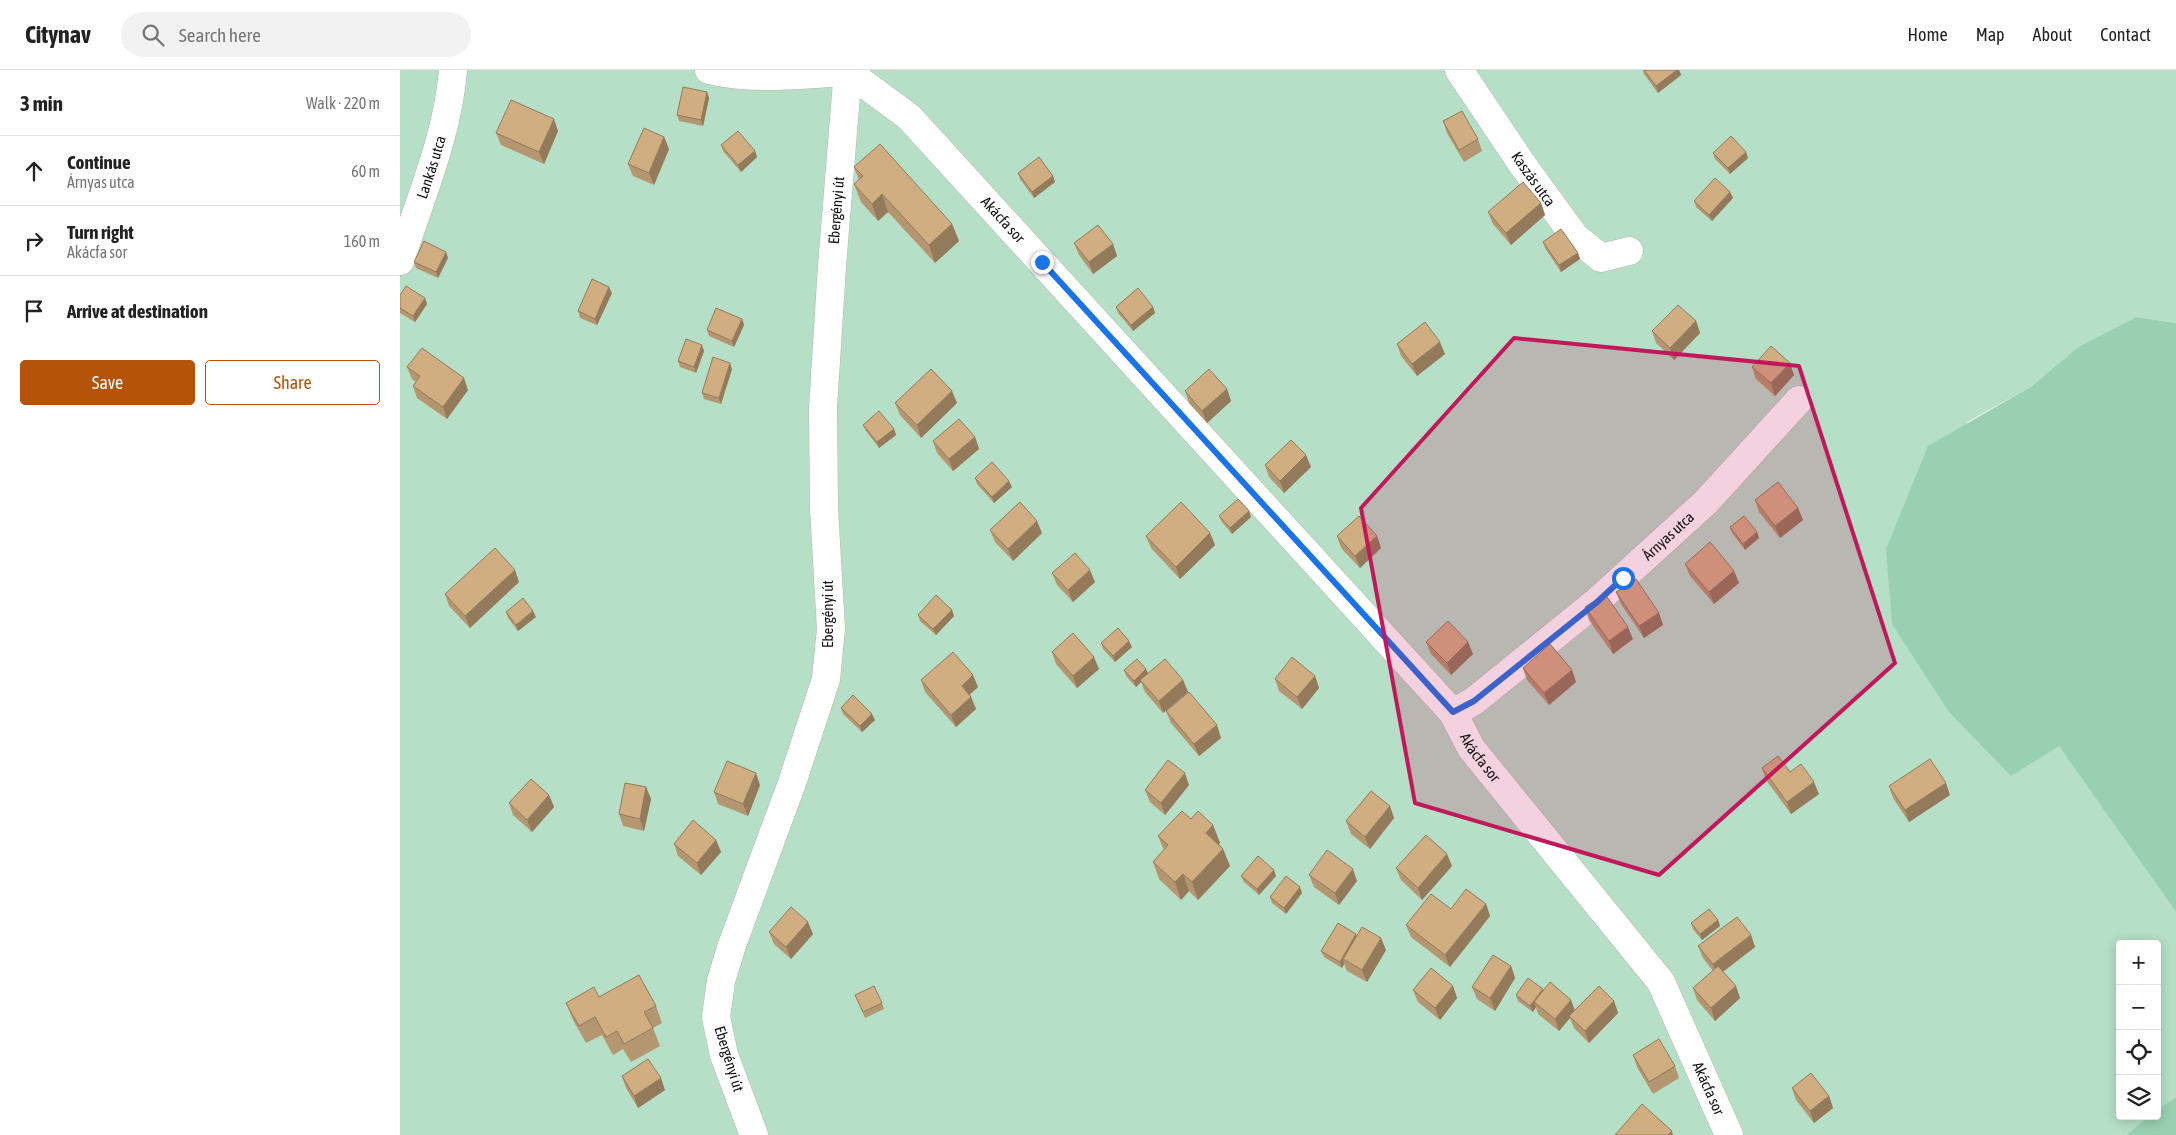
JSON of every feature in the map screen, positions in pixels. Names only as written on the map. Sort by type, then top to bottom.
[{"type":"street","name":"Lankás utca","points":[[400,261],[440,141],[451,97],[453,70]]},
{"type":"street","points":[[709,70],[726,74],[780,76],[849,71]]},
{"type":"street","name":"Kaszás utca","points":[[1460,70],[1522,164],[1575,237],[1601,258],[1629,251]]},
{"type":"street","name":"Akácfa sor","points":[[849,71],[909,117],[1453,712],[1471,748],[1661,982],[1729,1135]]},
{"type":"street","name":"Ebergényi út","points":[[754,1135],[724,1055],[716,1017],[721,981],[732,945],[792,783],[826,679],[831,629],[824,509],[823,408],[832,266],[849,71]]},
{"type":"street","name":"Árnyas utca","points":[[1453,712],[1474,701],[1596,603],[1706,502],[1799,400]]},
{"type":"highlighted area","points":[[1514,338],[1799,366],[1895,663],[1659,875],[1415,803],[1361,508]]},
{"type":"green space","points":[[400,70],[2176,70],[2176,323],[2136,317],[2078,347],[2032,386],[1967,422],[2059,745],[2176,912],[2176,1097],[2161,1107],[2161,940],[2116,940],[2116,1120],[2144,1120],[2126,1135],[400,1135]]},
{"type":"green space","points":[[2136,317],[2176,323],[2176,912],[2059,746],[2011,776],[1949,712],[1892,624],[1886,549],[1928,446],[2032,386],[2078,347]]},
{"type":"green space","points":[[2176,1097],[2176,1135],[2126,1135],[2144,1120],[2161,1120],[2161,1107]]},
{"type":"building","points":[[1644,70],[1677,70],[1656,86]]},
{"type":"building","points":[[683,87],[707,92],[701,120],[677,115]]},
{"type":"building","points":[[511,100],[554,119],[539,152],[496,133]]},
{"type":"building","points":[[1462,111],[1478,139],[1459,150],[1443,121]]},
{"type":"building","points":[[644,128],[664,137],[649,173],[628,164]]},
{"type":"building","points":[[738,131],[755,151],[738,165],[721,145]]},
{"type":"building","points":[[1731,136],[1746,152],[1728,168],[1713,153]]},
{"type":"building","points":[[880,144],[952,224],[929,245],[882,194],[872,204],[854,184],[863,176],[854,167]]},
{"type":"building","points":[[1039,157],[1053,176],[1032,192],[1018,173]]},
{"type":"building","points":[[1715,178],[1730,192],[1709,215],[1694,201]]},
{"type":"building","points":[[1523,182],[1541,203],[1506,233],[1488,212]]},
{"type":"building","points":[[1098,225],[1113,244],[1089,262],[1074,243]]},
{"type":"building","points":[[1561,229],[1578,253],[1559,265],[1543,242]]},
{"type":"building","points":[[424,241],[446,252],[436,272],[414,262]]},
{"type":"building","points":[[592,279],[609,287],[595,319],[578,311]]},
{"type":"building","points":[[406,286],[425,298],[413,316],[400,308],[400,295]]},
{"type":"building","points":[[1138,288],[1153,307],[1131,325],[1116,307]]},
{"type":"building","points":[[1678,305],[1696,321],[1670,348],[1652,331]]},
{"type":"building","points":[[716,308],[742,319],[732,341],[707,330]]},
{"type":"building","points":[[1425,322],[1440,342],[1412,364],[1397,344]]},
{"type":"building","points":[[686,339],[702,345],[694,367],[678,361]]},
{"type":"building","points":[[1771,346],[1790,363],[1771,383],[1752,367]]},
{"type":"building","points":[[422,348],[464,378],[443,407],[413,386],[420,376],[407,367]]},
{"type":"building","points":[[713,357],[730,363],[719,398],[702,393]]},
{"type":"building","points":[[931,369],[952,391],[917,425],[895,403]]},
{"type":"building","points":[[1209,369],[1227,389],[1202,411],[1185,391]]},
{"type":"building","points":[[879,411],[894,429],[877,442],[863,425]]},
{"type":"building","points":[[959,419],[975,437],[949,459],[933,441]]},
{"type":"building","points":[[1291,440],[1306,455],[1280,481],[1265,465]]},
{"type":"building","points":[[992,462],[1009,481],[992,497],[975,478]]},
{"type":"building","points":[[1778,482],[1798,508],[1775,526],[1755,500]]},
{"type":"building","points":[[1238,499],[1249,511],[1230,528],[1219,516]]},
{"type":"building","points":[[1020,502],[1037,521],[1008,549],[990,530]]},
{"type":"building","points":[[1181,502],[1210,533],[1176,567],[1146,536]]},
{"type":"building","points":[[1359,516],[1377,536],[1355,556],[1337,536]]},
{"type":"building","points":[[1744,516],[1757,532],[1743,544],[1730,527]]},
{"type":"building","points":[[1710,542],[1734,571],[1709,592],[1685,564]]},
{"type":"building","points":[[495,548],[515,570],[465,616],[445,594]]},
{"type":"building","points":[[1075,553],[1090,570],[1068,590],[1052,573]]},
{"type":"building","points":[[1636,579],[1659,613],[1639,626],[1616,592]]},
{"type":"building","points":[[1605,594],[1628,627],[1609,641],[1585,607]]},
{"type":"building","points":[[936,595],[952,610],[933,629],[918,615]]},
{"type":"building","points":[[523,598],[533,611],[516,625],[506,612]]},
{"type":"building","points":[[1448,621],[1468,642],[1447,663],[1426,642]]},
{"type":"building","points":[[1118,628],[1129,641],[1113,656],[1101,643]]},
{"type":"building","points":[[1073,633],[1094,657],[1073,676],[1052,652]]},
{"type":"building","points":[[1550,644],[1572,670],[1544,693],[1523,668]]},
{"type":"building","points":[[953,652],[973,675],[962,686],[971,697],[951,715],[921,680]]},
{"type":"building","points":[[1292,657],[1315,676],[1297,697],[1275,679]]},
{"type":"building","points":[[1137,659],[1146,669],[1134,681],[1124,670]]},
{"type":"building","points":[[1165,659],[1183,680],[1159,701],[1140,680]]},
{"type":"building","points":[[1189,692],[1217,725],[1194,744],[1166,711]]},
{"type":"building","points":[[853,695],[872,714],[860,726],[841,708]]},
{"type":"building","points":[[1778,756],[1790,772],[1801,764],[1814,782],[1787,802],[1762,768]]},
{"type":"building","points":[[1930,759],[1946,783],[1905,810],[1889,786]]},
{"type":"building","points":[[1168,760],[1185,773],[1161,803],[1145,790]]},
{"type":"building","points":[[727,761],[756,773],[743,804],[714,792]]},
{"type":"building","points":[[531,779],[549,795],[527,820],[509,803]]},
{"type":"building","points":[[625,783],[646,787],[640,819],[619,814]]},
{"type":"building","points":[[1371,791],[1390,806],[1365,837],[1346,821]]},
{"type":"building","points":[[1182,811],[1191,819],[1198,811],[1213,825],[1206,833],[1223,849],[1192,882],[1183,874],[1175,882],[1153,862],[1168,845],[1158,836]]},
{"type":"building","points":[[693,820],[716,840],[697,863],[674,844]]},
{"type":"building","points":[[1426,835],[1447,854],[1418,888],[1396,868]]},
{"type":"building","points":[[1327,850],[1353,869],[1335,893],[1309,875]]},
{"type":"building","points":[[1258,856],[1274,870],[1257,889],[1241,876]]},
{"type":"building","points":[[1286,876],[1300,887],[1284,908],[1270,897]]},
{"type":"building","points":[[1466,889],[1486,904],[1445,955],[1406,925],[1431,894],[1451,909]]},
{"type":"building","points":[[791,907],[808,922],[786,947],[769,932]]},
{"type":"building","points":[[1709,909],[1718,920],[1700,934],[1691,923]]},
{"type":"building","points":[[1737,917],[1751,935],[1713,964],[1698,946]]},
{"type":"building","points":[[1338,923],[1356,934],[1340,962],[1321,951]]},
{"type":"building","points":[[1362,927],[1381,938],[1362,970],[1343,959]]},
{"type":"building","points":[[1493,955],[1511,966],[1490,998],[1472,987]]},
{"type":"building","points":[[1718,966],[1736,986],[1711,1008],[1693,988]]},
{"type":"building","points":[[1431,968],[1453,986],[1435,1008],[1413,990]]},
{"type":"building","points":[[639,975],[656,1006],[644,1012],[653,1028],[624,1044],[617,1031],[606,1037],[595,1017],[579,1026],[566,1003],[594,987],[599,997]]},
{"type":"building","points":[[1528,978],[1543,989],[1530,1006],[1516,995]]},
{"type":"building","points":[[1550,982],[1571,1000],[1555,1019],[1534,1002]]},
{"type":"building","points":[[874,986],[882,1003],[863,1012],[855,995]]},
{"type":"building","points":[[1599,986],[1614,1001],[1585,1031],[1569,1016]]},
{"type":"building","points":[[1659,1039],[1675,1066],[1649,1082],[1633,1055]]},
{"type":"building","points":[[648,1059],[661,1078],[634,1096],[622,1076]]},
{"type":"building","points":[[1811,1073],[1829,1096],[1810,1111],[1792,1088]]},
{"type":"building","points":[[1642,1104],[1672,1131],[1668,1135],[1615,1135]]},
{"type":"route","points":[[1042,262],[1453,712],[1474,701],[1596,603],[1623,578]]}]
